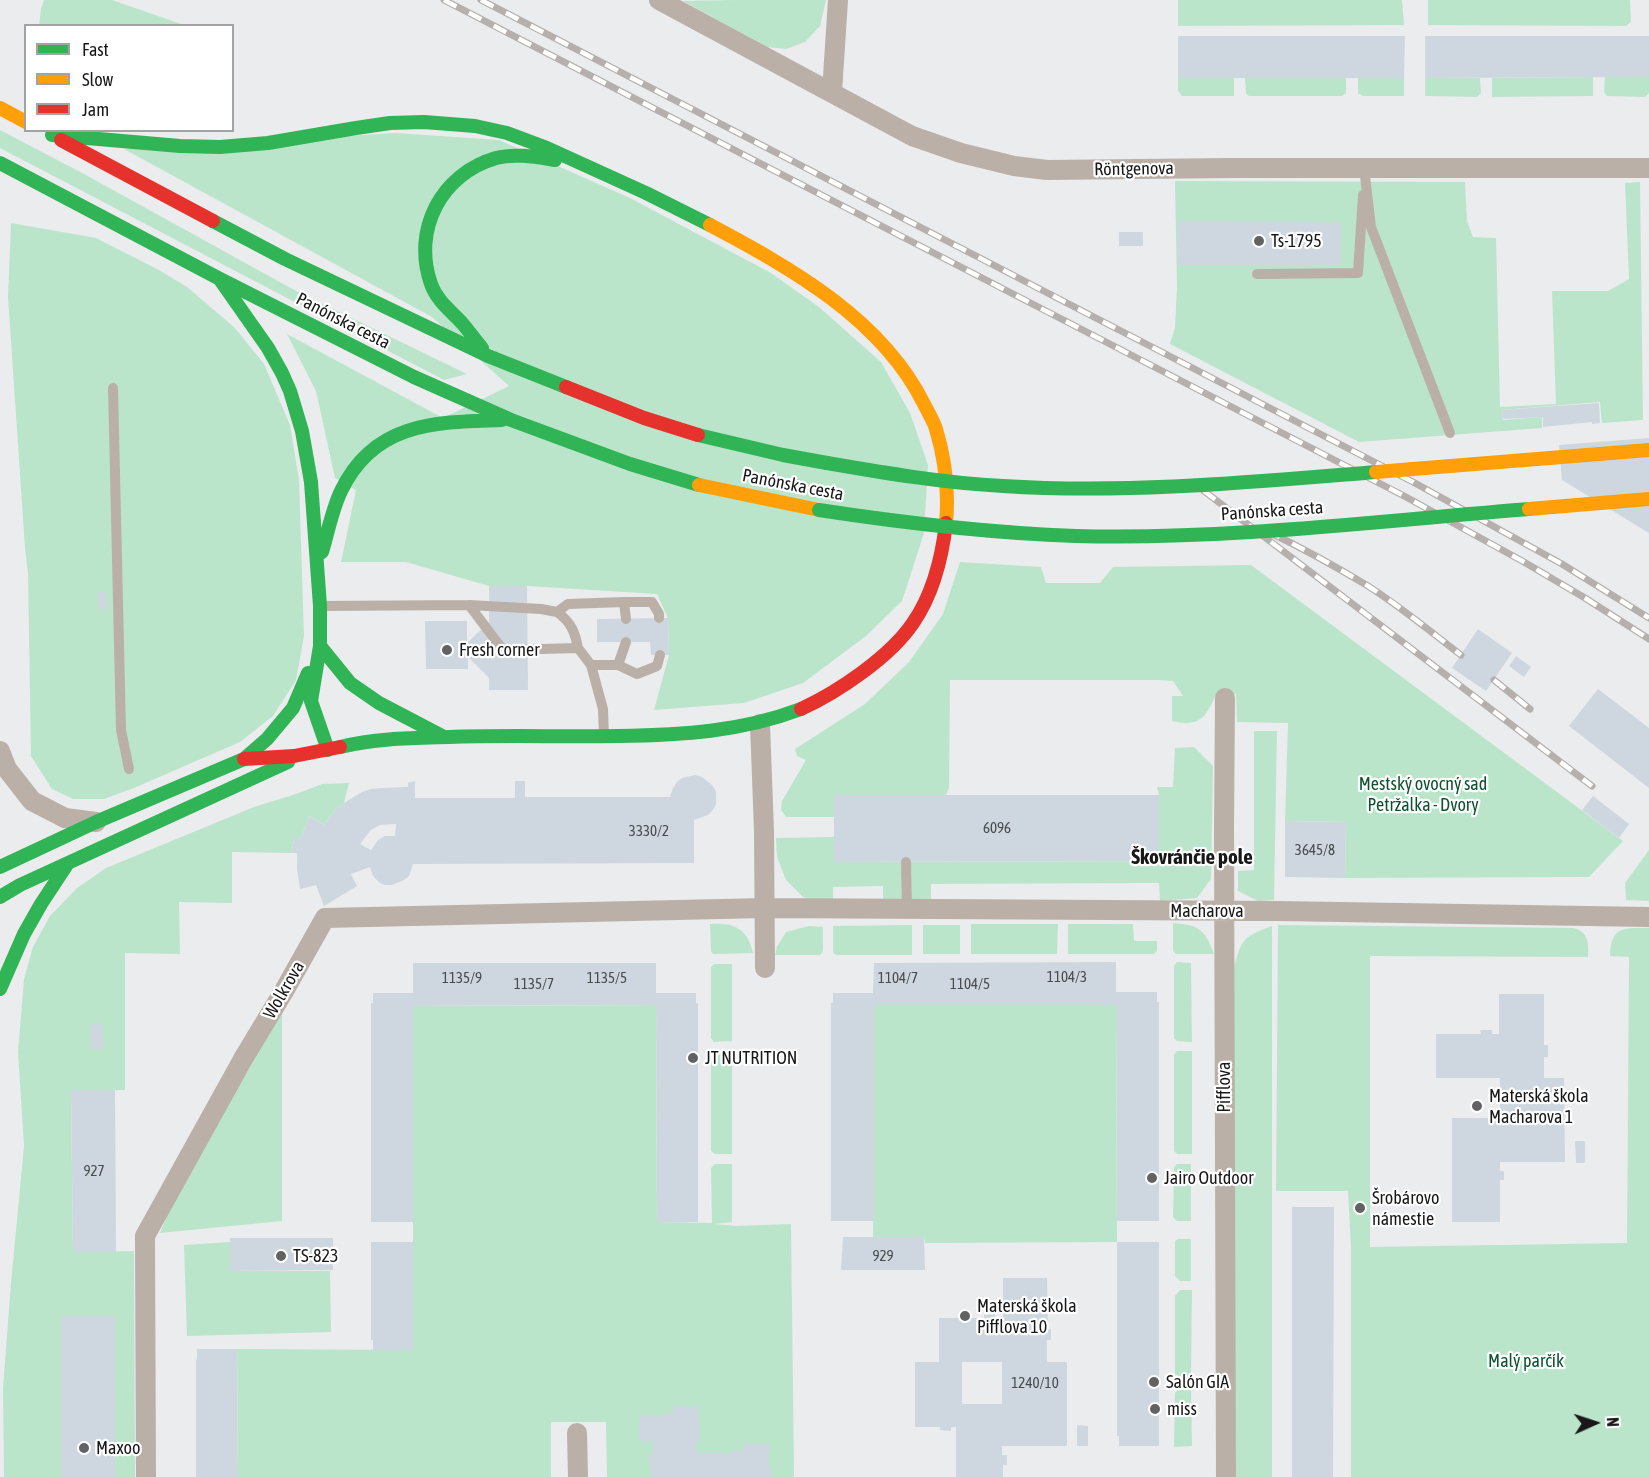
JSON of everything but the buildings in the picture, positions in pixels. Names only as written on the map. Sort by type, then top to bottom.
[{"type":"street","name":"Röntgenova","points":[[659,0],[903,132],[935,145],[988,160],[1038,170],[1649,168]]},
{"type":"street","points":[[832,92],[838,0]]},
{"type":"street","points":[[0,108],[24,121]]},
{"type":"street","points":[[47,133],[170,146],[225,148],[257,145],[373,125],[407,122],[484,128],[533,141],[644,191],[704,222],[766,256],[822,291],[868,329],[899,362],[917,386],[939,435],[949,497],[942,553],[931,588],[910,627],[897,643],[862,672],[805,708],[760,724],[716,733],[391,739],[357,743],[303,755],[244,759]]},
{"type":"street","name":"Panónska cesta","points":[[47,133],[285,259],[488,356],[645,418],[695,434],[774,453],[896,474],[972,484],[1056,489],[1215,485],[1649,450]]},
{"type":"street","points":[[488,356],[461,323],[446,309],[430,284],[424,255],[425,241],[430,218],[436,205],[448,188],[464,174],[498,157],[538,158],[586,165]]},
{"type":"street","name":"Panónska cesta","points":[[0,164],[220,279],[414,376],[511,420],[686,482],[819,510],[963,530],[1067,535],[1149,535],[1286,529],[1649,499]]},
{"type":"street","points":[[220,279],[268,348],[282,373],[302,431],[311,482],[320,606],[320,646],[311,701],[328,750]]},
{"type":"street","points":[[318,572],[329,526],[341,490],[358,461],[369,449],[397,433],[428,424],[511,420]]},
{"type":"street","points":[[320,646],[331,683]]},
{"type":"street","points":[[320,646],[350,683],[380,703],[444,737]]},
{"type":"street","points":[[0,867],[96,822],[244,759],[267,739],[293,708],[320,646]]},
{"type":"street","name":"Pifflova","points":[[1225,698],[1226,1477]]},
{"type":"street","points":[[328,750],[332,718]]},
{"type":"street","points":[[760,724],[765,968]]},
{"type":"street","points":[[0,752],[7,769],[32,801],[66,818],[96,822]]},
{"type":"street","points":[[0,897],[20,885],[303,755]]},
{"type":"street","points":[[0,989],[24,934],[68,863]]},
{"type":"street","points":[[0,876],[20,885]]},
{"type":"street","name":"Macharova","points":[[765,908],[1649,917]]},
{"type":"street","name":"Wolkrova","points":[[146,1477],[145,1236],[243,1059],[325,918],[765,908]]},
{"type":"street","points":[[577,1433],[578,1477]]},
{"type":"lane","points":[[1257,274],[1358,273],[1364,168]]},
{"type":"lane","points":[[1364,168],[1371,227],[1450,433]]},
{"type":"lane","points":[[114,388],[121,730],[129,769]]},
{"type":"lane","points":[[624,602],[626,619]]},
{"type":"lane","points":[[557,612],[568,604],[652,602],[659,618]]},
{"type":"lane","points":[[469,605],[503,650],[578,648]]},
{"type":"lane","points":[[320,606],[469,605],[557,612],[569,623],[575,633],[578,648],[591,665],[603,709],[604,736]]},
{"type":"lane","points":[[618,665],[626,642]]},
{"type":"lane","points":[[591,665],[618,665],[637,674],[657,666],[660,655]]},
{"type":"lane","points":[[906,862],[907,909]]},
{"type":"green space","points":[[44,0],[112,0],[181,24],[39,24]]},
{"type":"green space","points":[[826,0],[820,26],[805,42],[786,49],[767,47],[683,1]]},
{"type":"green space","points":[[1178,0],[1402,0],[1404,25],[1178,26]]},
{"type":"green space","points":[[1428,0],[1630,0],[1631,22],[1626,26],[1428,25]]},
{"type":"green space","points":[[1593,77],[1593,96],[1492,97],[1492,78]]},
{"type":"green space","points":[[1605,77],[1649,77],[1649,93],[1645,97],[1607,96],[1604,92]]},
{"type":"green space","points":[[1178,78],[1234,78],[1234,96],[1182,96],[1178,91]]},
{"type":"green space","points":[[1245,78],[1346,78],[1346,93],[1342,96],[1249,96],[1246,93]]},
{"type":"green space","points":[[1358,78],[1404,78],[1404,96],[1363,96],[1358,93]]},
{"type":"green space","points":[[1425,78],[1480,78],[1481,93],[1477,97],[1425,96]]},
{"type":"green space","points":[[0,130],[298,292],[467,374],[444,380],[0,148]]},
{"type":"green space","points":[[396,133],[499,140],[630,198],[771,273],[819,307],[881,362],[910,413],[928,465],[924,533],[902,601],[866,636],[803,683],[744,703],[654,710],[669,655],[668,618],[657,594],[527,586],[489,586],[406,562],[341,562],[356,490],[335,478],[316,391],[287,334],[443,418],[509,386],[432,317],[124,149]]},
{"type":"green space","points":[[1175,181],[1465,182],[1467,221],[1473,237],[1496,238],[1500,407],[1556,404],[1552,291],[1608,291],[1629,279],[1625,183],[1640,182],[1643,420],[1602,423],[1600,402],[1502,410],[1503,420],[1542,417],[1542,428],[1359,442],[1170,344],[1175,327],[1177,288]]},
{"type":"green space","points":[[11,223],[96,238],[187,287],[235,328],[264,364],[290,425],[299,480],[304,636],[296,680],[273,716],[240,742],[104,799],[73,799],[52,789],[31,756],[28,573],[8,297]]},
{"type":"green space","name":"Mestský ovocný sad Petržalka - Dvory","points":[[960,562],[1041,567],[1046,583],[1100,583],[1113,567],[1251,565],[1623,841],[1589,877],[1345,878],[1346,822],[1285,821],[1288,723],[1237,722],[1236,694],[1216,695],[1208,710],[1195,722],[1172,721],[1172,696],[1183,696],[1173,681],[1157,680],[950,680],[949,788],[946,795],[835,795],[834,817],[786,817],[781,810],[782,801],[806,760],[797,756],[795,749],[865,704],[909,662],[943,614]]},
{"type":"green space","points":[[1254,731],[1277,731],[1274,900],[1258,901],[1238,891],[1238,871],[1254,870]]},
{"type":"green space","points":[[1194,747],[1213,766],[1211,879],[1197,898],[1160,901],[1159,883],[931,884],[931,903],[883,903],[883,886],[833,887],[833,904],[803,897],[786,880],[777,857],[776,838],[834,837],[835,862],[1159,861],[1157,787],[1173,787],[1175,748]]},
{"type":"green space","points":[[349,783],[344,803],[336,809],[324,825],[310,816],[300,839],[294,838],[292,853],[232,852],[232,903],[179,902],[180,954],[125,953],[125,1090],[71,1091],[73,1252],[134,1251],[135,1477],[4,1477],[3,1388],[24,1146],[18,1052],[24,979],[33,947],[50,916],[77,888],[106,868],[254,807],[322,784]]},
{"type":"green space","points":[[1649,850],[1649,901],[1626,900],[1625,883]]},
{"type":"green space","points":[[1173,923],[1189,925],[1200,930],[1214,954],[1176,954],[1173,951]]},
{"type":"green space","points":[[710,924],[726,924],[739,929],[748,938],[753,953],[713,954]]},
{"type":"green space","points":[[971,924],[1058,924],[1057,954],[971,954]]},
{"type":"green space","points":[[1068,924],[1133,924],[1134,941],[1157,941],[1157,951],[1154,954],[1068,954]]},
{"type":"green space","points":[[912,925],[912,955],[836,955],[833,952],[833,926]]},
{"type":"green space","points":[[923,925],[960,925],[960,954],[923,954]]},
{"type":"green space","name":"Šrobárovo námestie","points":[[1278,925],[1573,928],[1582,932],[1586,938],[1588,957],[1370,956],[1370,1247],[1627,1243],[1629,957],[1610,956],[1613,939],[1620,931],[1649,928],[1649,1477],[1351,1477],[1351,1247],[1348,1191],[1276,1191]]},
{"type":"green space","points":[[809,926],[823,927],[823,951],[820,955],[775,955],[786,932]]},
{"type":"green space","points":[[1272,926],[1272,1477],[1234,1477],[1232,974],[1243,942],[1253,934]]},
{"type":"green space","points":[[1177,962],[1191,963],[1192,1042],[1177,1041],[1174,1038],[1174,966]]},
{"type":"green space","points":[[714,964],[732,964],[732,1041],[714,1042],[711,1038],[711,967]]},
{"type":"green space","points":[[656,1005],[657,1222],[712,1223],[711,1168],[715,1164],[732,1164],[732,1222],[715,1224],[736,1226],[791,1224],[794,1477],[607,1477],[606,1422],[551,1422],[551,1477],[238,1477],[237,1349],[413,1350],[413,1006]]},
{"type":"green space","points":[[874,1005],[1116,1005],[1117,1242],[925,1243],[924,1237],[873,1237]]},
{"type":"green space","points":[[282,1013],[282,1221],[160,1233],[171,1206],[203,1147]]},
{"type":"green space","points":[[1177,1051],[1192,1051],[1192,1154],[1177,1154],[1174,1151],[1174,1055]]},
{"type":"green space","points":[[714,1052],[732,1052],[732,1154],[715,1154],[711,1151],[711,1056]]},
{"type":"green space","points":[[1177,1164],[1191,1164],[1191,1221],[1177,1221],[1173,1217],[1174,1167]]},
{"type":"green space","points":[[1191,1239],[1191,1281],[1180,1281],[1175,1276],[1175,1241]]},
{"type":"green space","points":[[230,1242],[230,1271],[330,1271],[331,1332],[187,1336],[184,1245]]},
{"type":"green space","points":[[1180,1290],[1192,1290],[1191,1377],[1179,1377],[1175,1374],[1175,1296]]},
{"type":"green space","points":[[1180,1387],[1191,1387],[1192,1446],[1174,1447],[1175,1393]]},
{"type":"railway","points":[[444,0],[1406,497],[1524,562],[1649,639]]},
{"type":"railway","points":[[481,0],[1413,482],[1562,564],[1649,618]]},
{"type":"railway","points":[[1204,491],[1592,786]]},
{"type":"railway","points":[[1267,531],[1368,586],[1461,655]]},
{"type":"railway","points":[[1494,680],[1530,709]]},
{"type":"traffic: fast","points":[[52,135],[180,146],[220,147],[268,143],[390,123],[424,122],[475,126],[507,133],[547,148],[710,225]]},
{"type":"traffic: fast","points":[[482,348],[441,301],[431,284],[426,264],[425,244],[429,225],[446,191],[460,177],[477,166],[496,158],[511,156],[555,160]]},
{"type":"traffic: fast","points":[[0,163],[220,279],[414,377],[511,420],[630,464],[699,485]]},
{"type":"traffic: fast","points":[[213,221],[285,259],[488,356],[566,387]]},
{"type":"traffic: fast","points":[[221,281],[268,348],[282,373],[302,431],[311,482],[320,606],[320,646],[311,701],[328,750]]},
{"type":"traffic: fast","points":[[322,552],[341,491],[355,468],[371,451],[409,430],[430,425],[502,420]]},
{"type":"traffic: fast","points":[[698,435],[827,463]]},
{"type":"traffic: fast","points":[[827,463],[959,483],[1097,489],[1190,486],[1376,472]]},
{"type":"traffic: fast","points":[[819,510],[979,530],[1044,535],[1133,536],[1246,532],[1529,509]]},
{"type":"traffic: fast","points":[[320,646],[350,683],[379,703],[442,736]]},
{"type":"traffic: fast","points":[[0,867],[96,822],[244,759],[267,739],[293,708],[308,673]]},
{"type":"traffic: fast","points":[[340,747],[408,738],[665,735],[711,731],[756,723],[801,709]]},
{"type":"traffic: fast","points":[[0,897],[20,885],[288,762]]},
{"type":"traffic: fast","points":[[0,989],[24,934],[68,863]]},
{"type":"traffic: slow","points":[[0,108],[24,121]]},
{"type":"traffic: slow","points":[[710,225],[802,278],[859,321],[884,346],[906,374],[936,429],[947,487],[946,523]]},
{"type":"traffic: slow","points":[[1376,472],[1649,450]]},
{"type":"traffic: slow","points":[[699,485],[819,510]]},
{"type":"traffic: slow","points":[[1529,509],[1649,499]]},
{"type":"traffic: jam","points":[[61,140],[213,221]]},
{"type":"traffic: jam","points":[[566,387],[644,418],[698,435]]},
{"type":"traffic: jam","points":[[801,709],[847,683],[877,661],[903,636],[920,612],[931,588],[939,562],[946,523]]},
{"type":"traffic: jam","points":[[244,759],[294,756],[340,747]]},
{"type":"place","name":"Ts-1795","points":[[1259,241]]},
{"type":"place","name":"Fresh corner","points":[[447,650]]},
{"type":"place","name":"JT NUTRITION","points":[[693,1058]]},
{"type":"place","name":"Materská škola Macharova 1","points":[[1477,1106]]},
{"type":"place","name":"Jairo Outdoor","points":[[1152,1178]]},
{"type":"place","name":"Šrobárovo námestie","points":[[1360,1208]]},
{"type":"place","name":"TS-823","points":[[281,1256]]},
{"type":"place","name":"Materská škola Pifflova 10","points":[[965,1316]]},
{"type":"place","name":"Salón GIA","points":[[1154,1382]]},
{"type":"place","name":"miss","points":[[1155,1409]]},
{"type":"place","name":"Maxoo","points":[[84,1448]]},
{"type":"district","name":"Škovránčie pole","points":[[1192,857]]},
{"type":"park label","name":"Malý parčík","points":[[1526,1361]]}]
